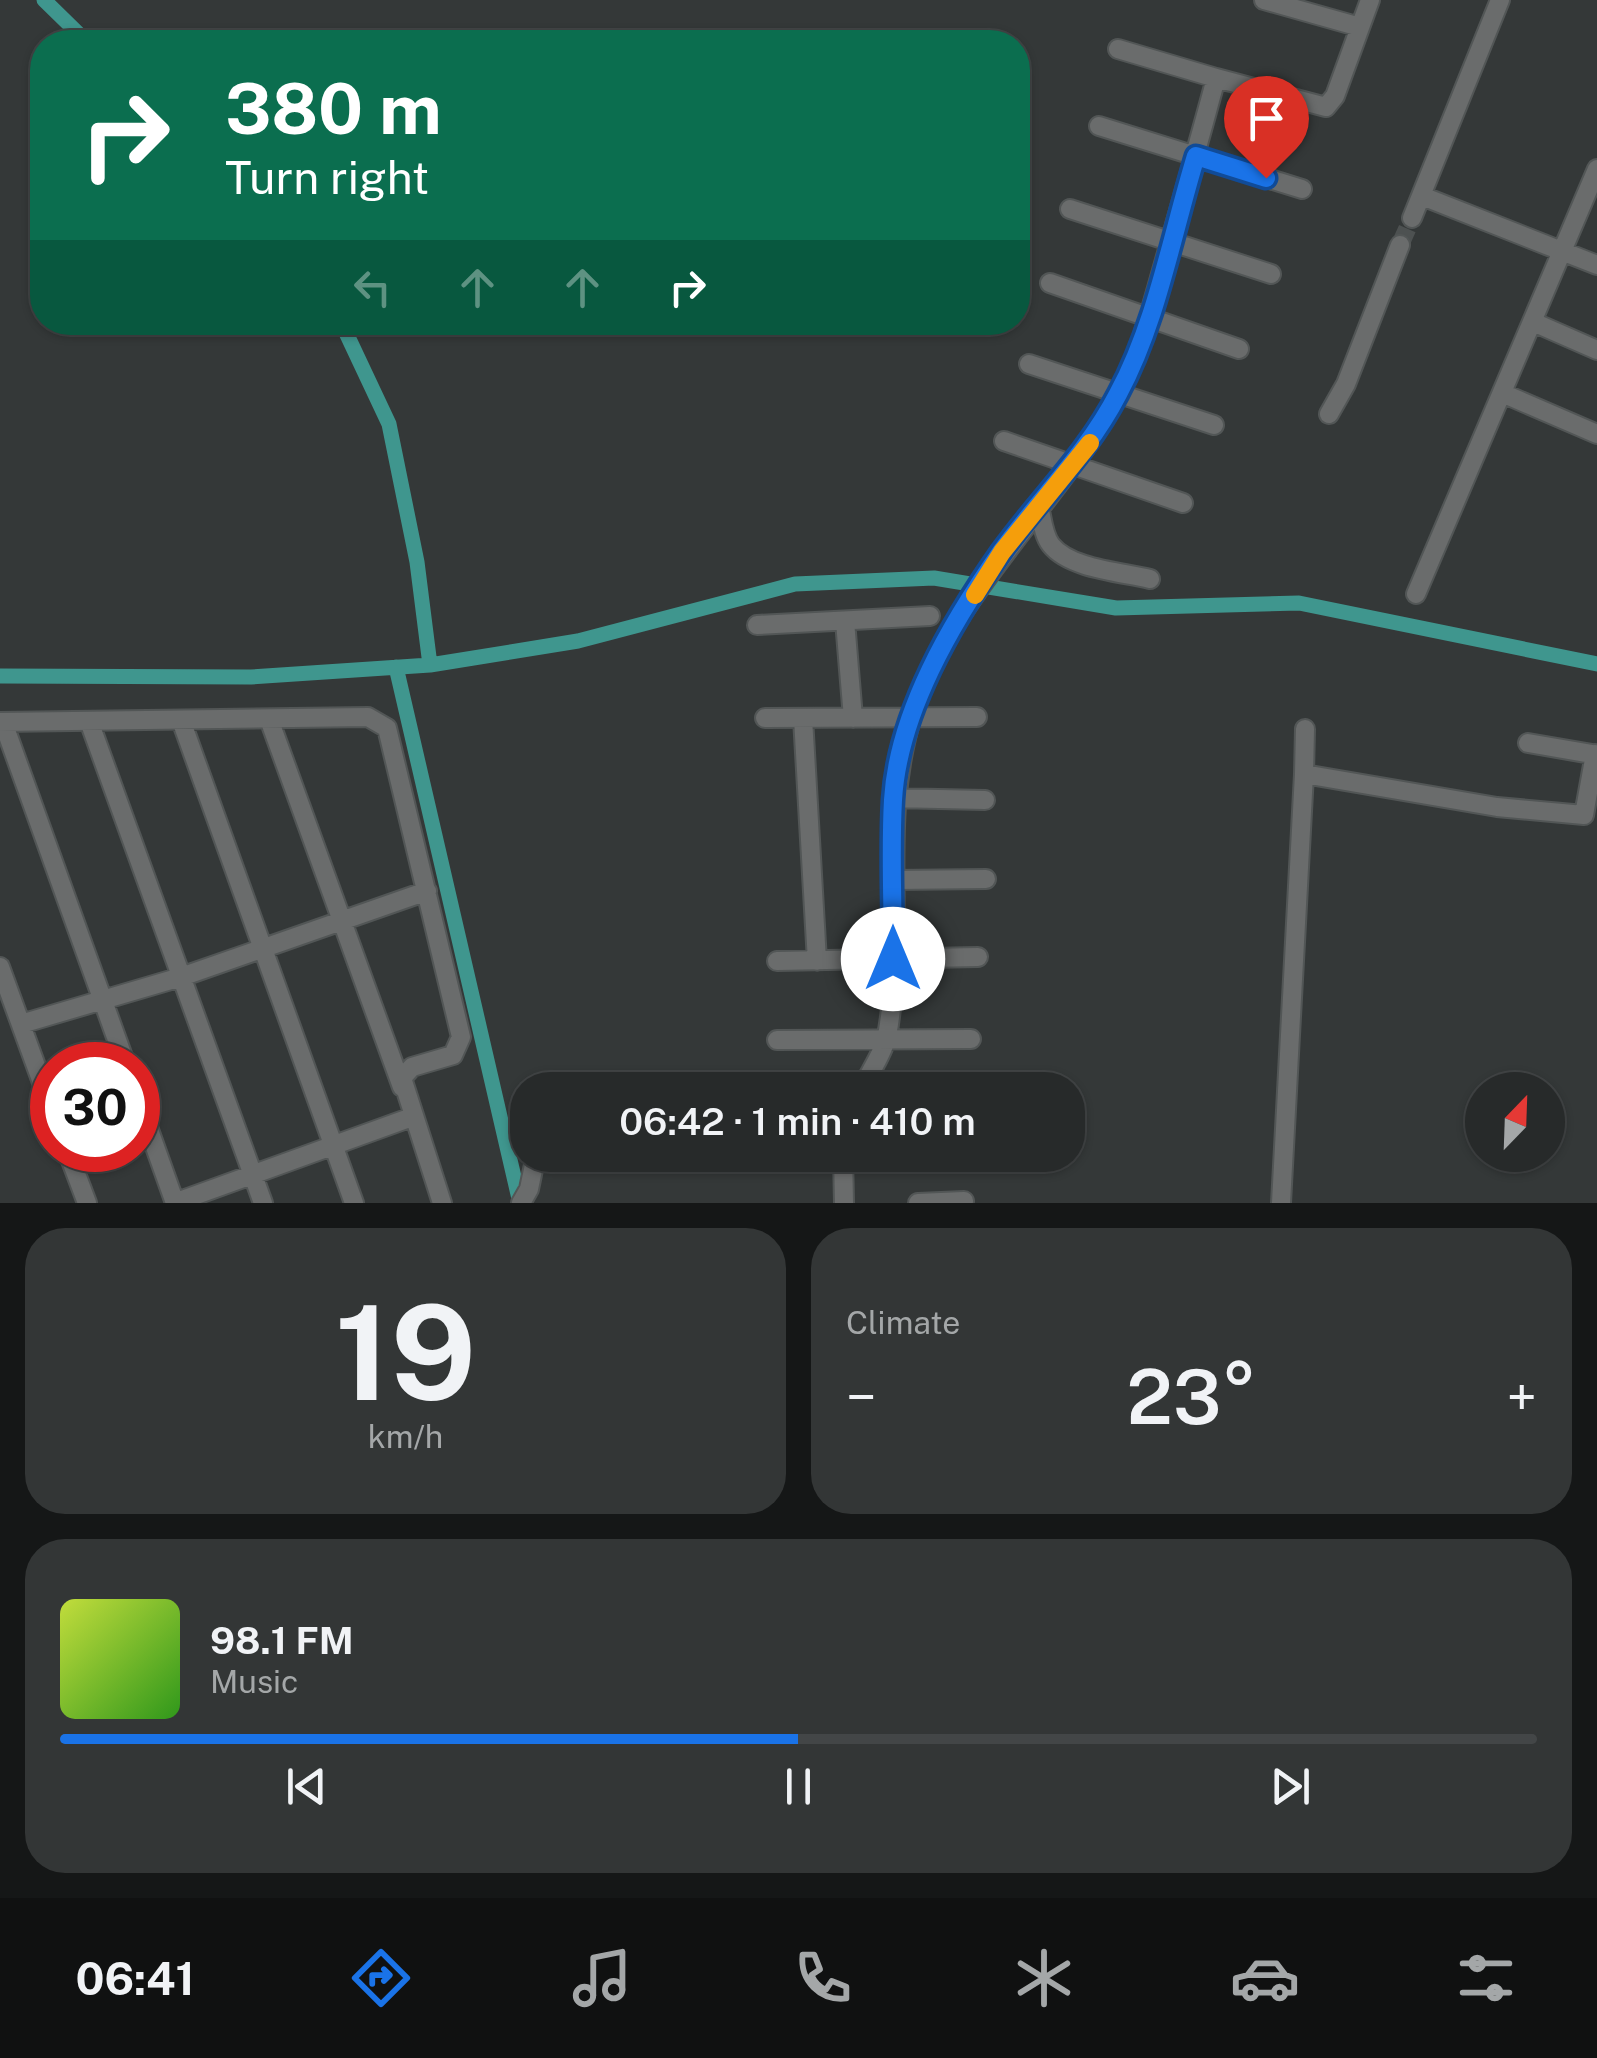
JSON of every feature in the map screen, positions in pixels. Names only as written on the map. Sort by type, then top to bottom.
[{"type":"street","points":[[1264,0],[1360,27]]},
{"type":"street","points":[[1118,49],[1326,107],[1336,96],[1370,0]]},
{"type":"street","points":[[1412,218],[1500,0]]},
{"type":"street","points":[[870,1072],[886,1039],[893,959],[893,798],[912,718],[948,640],[1002,552],[1076,463],[1120,392],[1149,314],[1216,78]]},
{"type":"street","points":[[1099,126],[1302,189]]},
{"type":"street","points":[[1416,594],[1596,175]]},
{"type":"street","points":[[1422,196],[1597,265]]},
{"type":"street","points":[[1070,208],[1270,274]]},
{"type":"street","points":[[1329,414],[1346,384],[1400,245]]},
{"type":"street","points":[[1050,283],[1149,314],[1239,350]]},
{"type":"street","points":[[1533,322],[1597,350]]},
{"type":"street","points":[[1028,364],[1214,425]]},
{"type":"street","points":[[1502,393],[1597,434]]},
{"type":"street","points":[[1004,441],[1183,503]]},
{"type":"street","points":[[1040,506],[1052,547],[1066,557],[1150,580]]},
{"type":"street","points":[[757,626],[930,616]]},
{"type":"street","points":[[846,621],[852,718]]},
{"type":"street","points":[[118,1042],[2,722],[368,717],[387,728],[461,1038],[459,1050],[445,1060],[405,1071],[402,1088]]},
{"type":"street","points":[[269,718],[442,1203]]},
{"type":"street","points":[[766,718],[977,718]]},
{"type":"street","points":[[803,718],[817,960]]},
{"type":"street","points":[[182,720],[354,1203]]},
{"type":"street","points":[[88,721],[263,1203]]},
{"type":"street","points":[[1281,1203],[1305,728]]},
{"type":"street","points":[[1304,774],[1497,808],[1591,818],[1596,755],[1528,743]]},
{"type":"street","points":[[893,798],[985,800]]},
{"type":"street","points":[[894,880],[986,878]]},
{"type":"street","points":[[21,1024],[181,977],[427,891]]},
{"type":"street","points":[[777,962],[978,957]]},
{"type":"street","points":[[0,968],[30,1049]]},
{"type":"street","points":[[778,1040],[971,1038]]},
{"type":"street","points":[[160,1160],[175,1203],[412,1117]]},
{"type":"street","points":[[75,1172],[87,1203]]},
{"type":"street","points":[[520,1203],[529,1189],[532,1172]]},
{"type":"street","points":[[844,1172],[844,1203]]},
{"type":"street","points":[[918,1203],[964,1201]]},
{"type":"waterway","points":[[44,0],[75,30]]},
{"type":"waterway","points":[[347,335],[389,424],[417,562],[430,665]]},
{"type":"waterway","points":[[0,676],[251,677],[430,665],[578,641],[795,584],[934,578],[1116,608],[1299,603],[1597,664]]},
{"type":"waterway","points":[[396,667],[520,1203]]},
{"type":"tunnel","points":[[1400,245],[1412,218]]},
{"type":"slow traffic","points":[[975,595],[1002,552],[1090,443]]},
{"type":"route","points":[[893,959],[893,798],[898,766],[922,691],[1002,552],[1076,463],[1120,392],[1149,314],[1196,156],[1266,178]]}]
